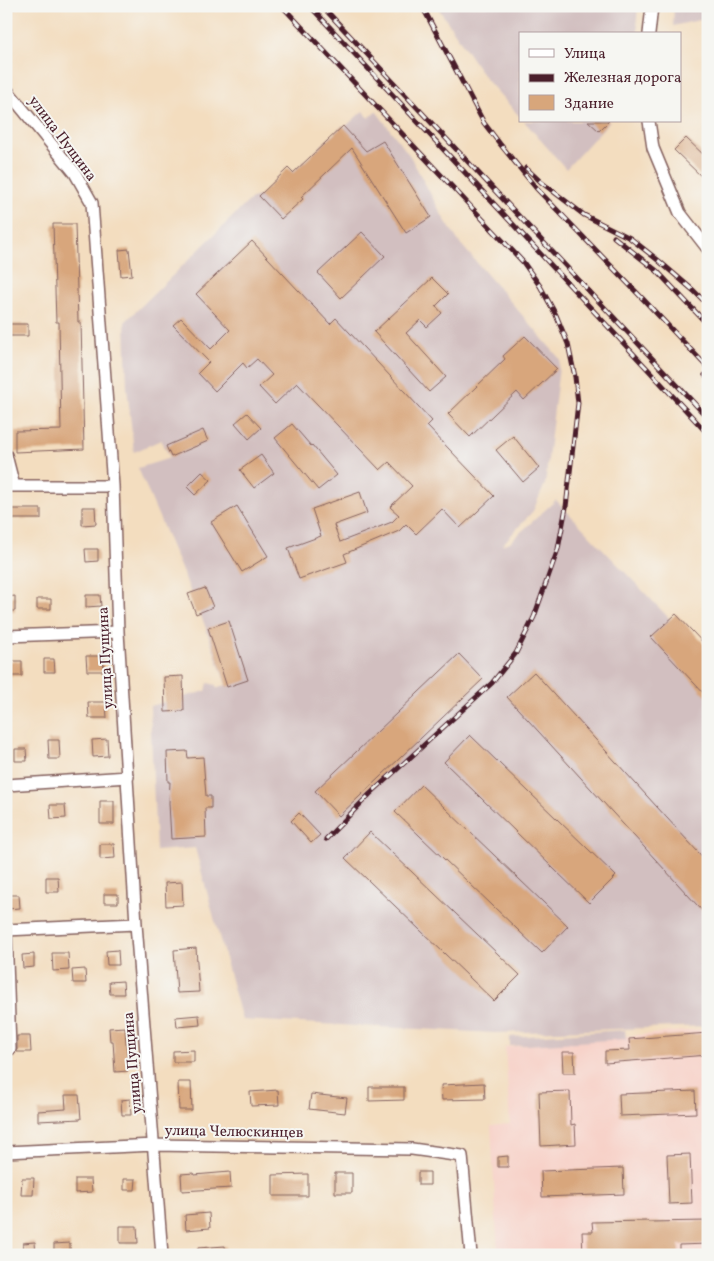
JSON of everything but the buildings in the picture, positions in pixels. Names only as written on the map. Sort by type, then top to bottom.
[{"type":"street","points":[[649,32],[652,6]]},
{"type":"street","name":"улица Пущина","points":[[6,89],[75,173],[92,203],[113,486],[118,632],[136,924],[162,1255]]},
{"type":"street","points":[[649,122],[653,148],[680,213],[708,249]]},
{"type":"street","points":[[6,455],[10,486],[113,486]]},
{"type":"street","points":[[6,636],[118,632]]},
{"type":"street","points":[[6,785],[128,776]]},
{"type":"street","points":[[6,1051],[10,1049],[6,930],[136,924]]},
{"type":"street","name":"улица Челюскинцев","points":[[6,1152],[154,1145],[412,1149],[462,1156],[471,1255]]},
{"type":"path","points":[[6,16],[16,6]]},
{"type":"shaded area","points":[[437,6],[638,6],[638,32],[519,32],[519,116],[485,78]]},
{"type":"shaded area","points":[[674,6],[708,6],[708,18],[673,26]]},
{"type":"shaded area","points":[[363,111],[369,118],[376,111],[410,156],[443,217],[459,242],[560,359],[545,484],[533,511],[502,545],[510,542],[556,500],[708,659],[708,1026],[495,1033],[242,1020],[195,848],[156,851],[150,706],[206,691],[208,683],[216,685],[216,688],[226,685],[204,623],[138,468],[170,458],[161,440],[134,452],[127,387],[125,322],[252,198],[259,196],[288,168],[293,172],[343,125],[345,127]]},
{"type":"shaded area","points":[[525,122],[609,122],[566,169]]},
{"type":"shaded area","points":[[708,1029],[708,1255],[498,1255],[491,1126],[510,1124],[505,1047]]},
{"type":"shaded area","points":[[625,1030],[626,1039],[510,1046],[510,1037]]},
{"type":"railway","points":[[282,6],[523,262],[540,286],[556,315],[568,344],[578,403],[566,507],[558,549],[534,617],[516,653],[492,683],[370,794],[326,839]]},
{"type":"railway","points":[[310,6],[708,434]]},
{"type":"railway","points":[[322,6],[708,418]]},
{"type":"railway","points":[[422,6],[484,123],[500,144],[536,188],[708,368]]},
{"type":"railway","points":[[526,168],[584,215],[630,238],[708,305]]},
{"type":"railway","points":[[614,237],[657,271],[708,325]]},
{"type":"railway","points":[[705,375],[708,378]]}]
